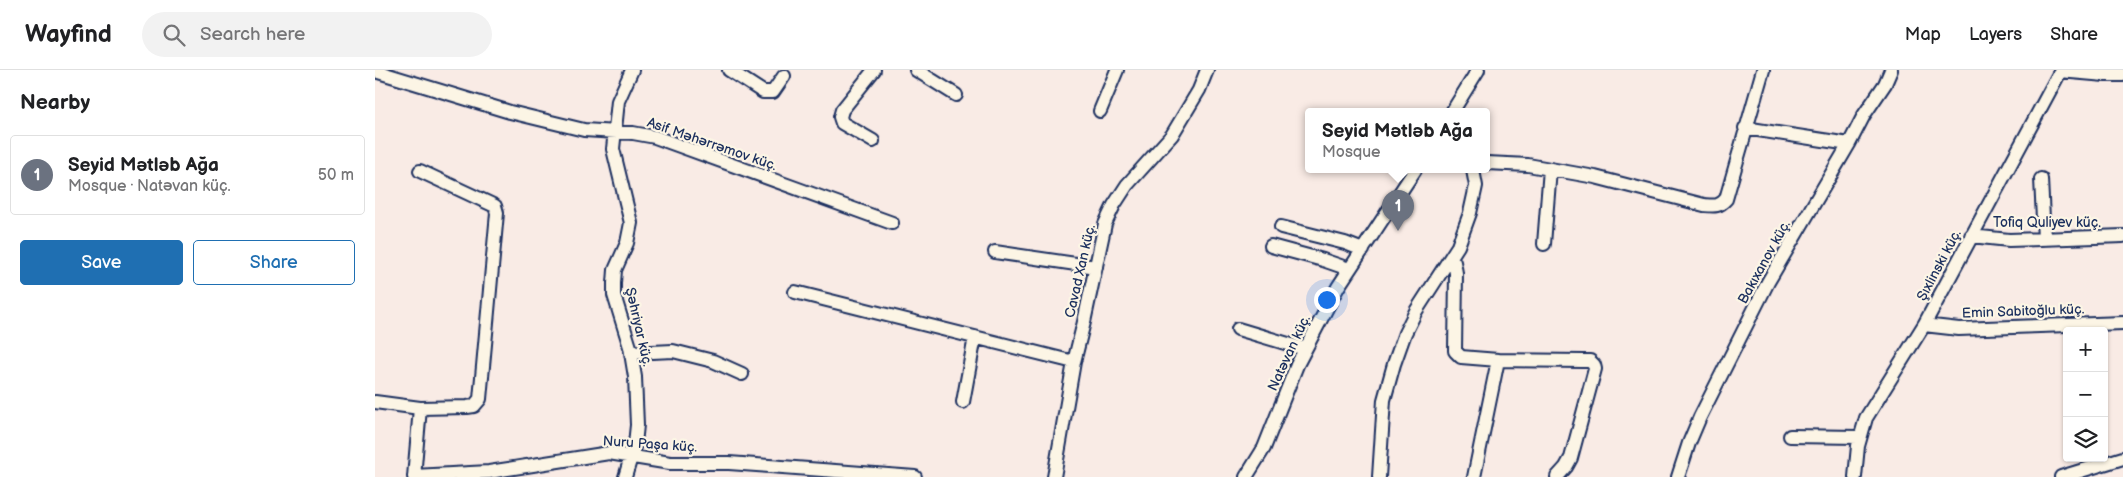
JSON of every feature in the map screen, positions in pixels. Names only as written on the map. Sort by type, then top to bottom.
[{"type":"street","name":"Şəhriyar küç.","points":[[625,477],[635,444],[637,425],[635,377],[631,353],[614,295],[615,270],[627,243],[631,223],[613,149],[618,101],[631,70]]},
{"type":"street","points":[[729,70],[763,92],[773,92],[784,76]]},
{"type":"street","points":[[873,141],[842,122],[840,117],[842,110],[874,70]]},
{"type":"street","points":[[916,70],[956,95]]},
{"type":"street","points":[[1101,111],[1117,70]]},
{"type":"street","name":"Cavad Xan küç.","points":[[1054,477],[1074,362],[1105,224],[1127,185],[1172,134],[1199,90],[1207,70]]},
{"type":"street","points":[[1454,108],[1478,70]]},
{"type":"street","points":[[1490,163],[1528,165],[1595,177],[1704,205],[1715,206],[1722,204],[1726,199],[1763,70]]},
{"type":"street","name":"Bakıxanov küç.","points":[[1678,477],[1700,417],[1768,282],[1864,115],[1885,84],[1891,70]]},
{"type":"street","points":[[2061,70],[2105,75],[2123,74]]},
{"type":"street","name":"Şıxlinski küç.","points":[[1855,477],[1859,437],[1866,418],[1924,325],[2061,70]]},
{"type":"street","name":"Asif Məhərrəmov küç.","points":[[375,71],[510,112],[584,130],[633,133],[655,137],[892,223]]},
{"type":"street","points":[[1745,128],[1849,144]]},
{"type":"street","points":[[1544,244],[1549,169]]},
{"type":"street","points":[[375,402],[420,408],[467,407],[474,406],[480,399],[497,213],[495,206],[420,171]]},
{"type":"street","name":"Natəvan küç.","points":[[1246,477],[1264,448],[1305,349],[1349,269],[1413,173]]},
{"type":"street","points":[[1379,477],[1384,400],[1395,364],[1416,311],[1451,258],[1470,213],[1476,186],[1474,173]]},
{"type":"street","points":[[2041,180],[2044,239]]},
{"type":"street","points":[[1281,227],[1345,243],[1363,250]]},
{"type":"street","name":"Tofiq Quliyev küç.","points":[[1971,236],[2009,240],[2123,236]]},
{"type":"street","points":[[1271,246],[1349,269]]},
{"type":"street","points":[[995,252],[1096,267]]},
{"type":"street","points":[[1451,258],[1454,262],[1456,273],[1455,351],[1461,357],[1498,360],[1590,361],[1594,364],[1595,369],[1571,458],[1567,467],[1557,477]]},
{"type":"street","points":[[795,292],[1074,362]]},
{"type":"street","name":"Emin Sabitoğlu küç.","points":[[1924,325],[1959,329],[2123,323]]},
{"type":"street","points":[[1239,329],[1305,349]]},
{"type":"street","points":[[963,402],[975,337]]},
{"type":"street","points":[[631,353],[673,351],[713,361],[742,374]]},
{"type":"street","points":[[1474,477],[1498,360]]},
{"type":"street","points":[[414,476],[420,408]]},
{"type":"street","points":[[1790,436],[1859,437]]},
{"type":"street","name":"Nuru Paşa küç.","points":[[414,476],[489,472],[609,453],[670,463],[729,463],[915,477]]},
{"type":"street","points":[[2061,477],[2123,458]]},
{"type":"place","name":"Seyid Mətləb Ağa","points":[[1398,231]]}]
